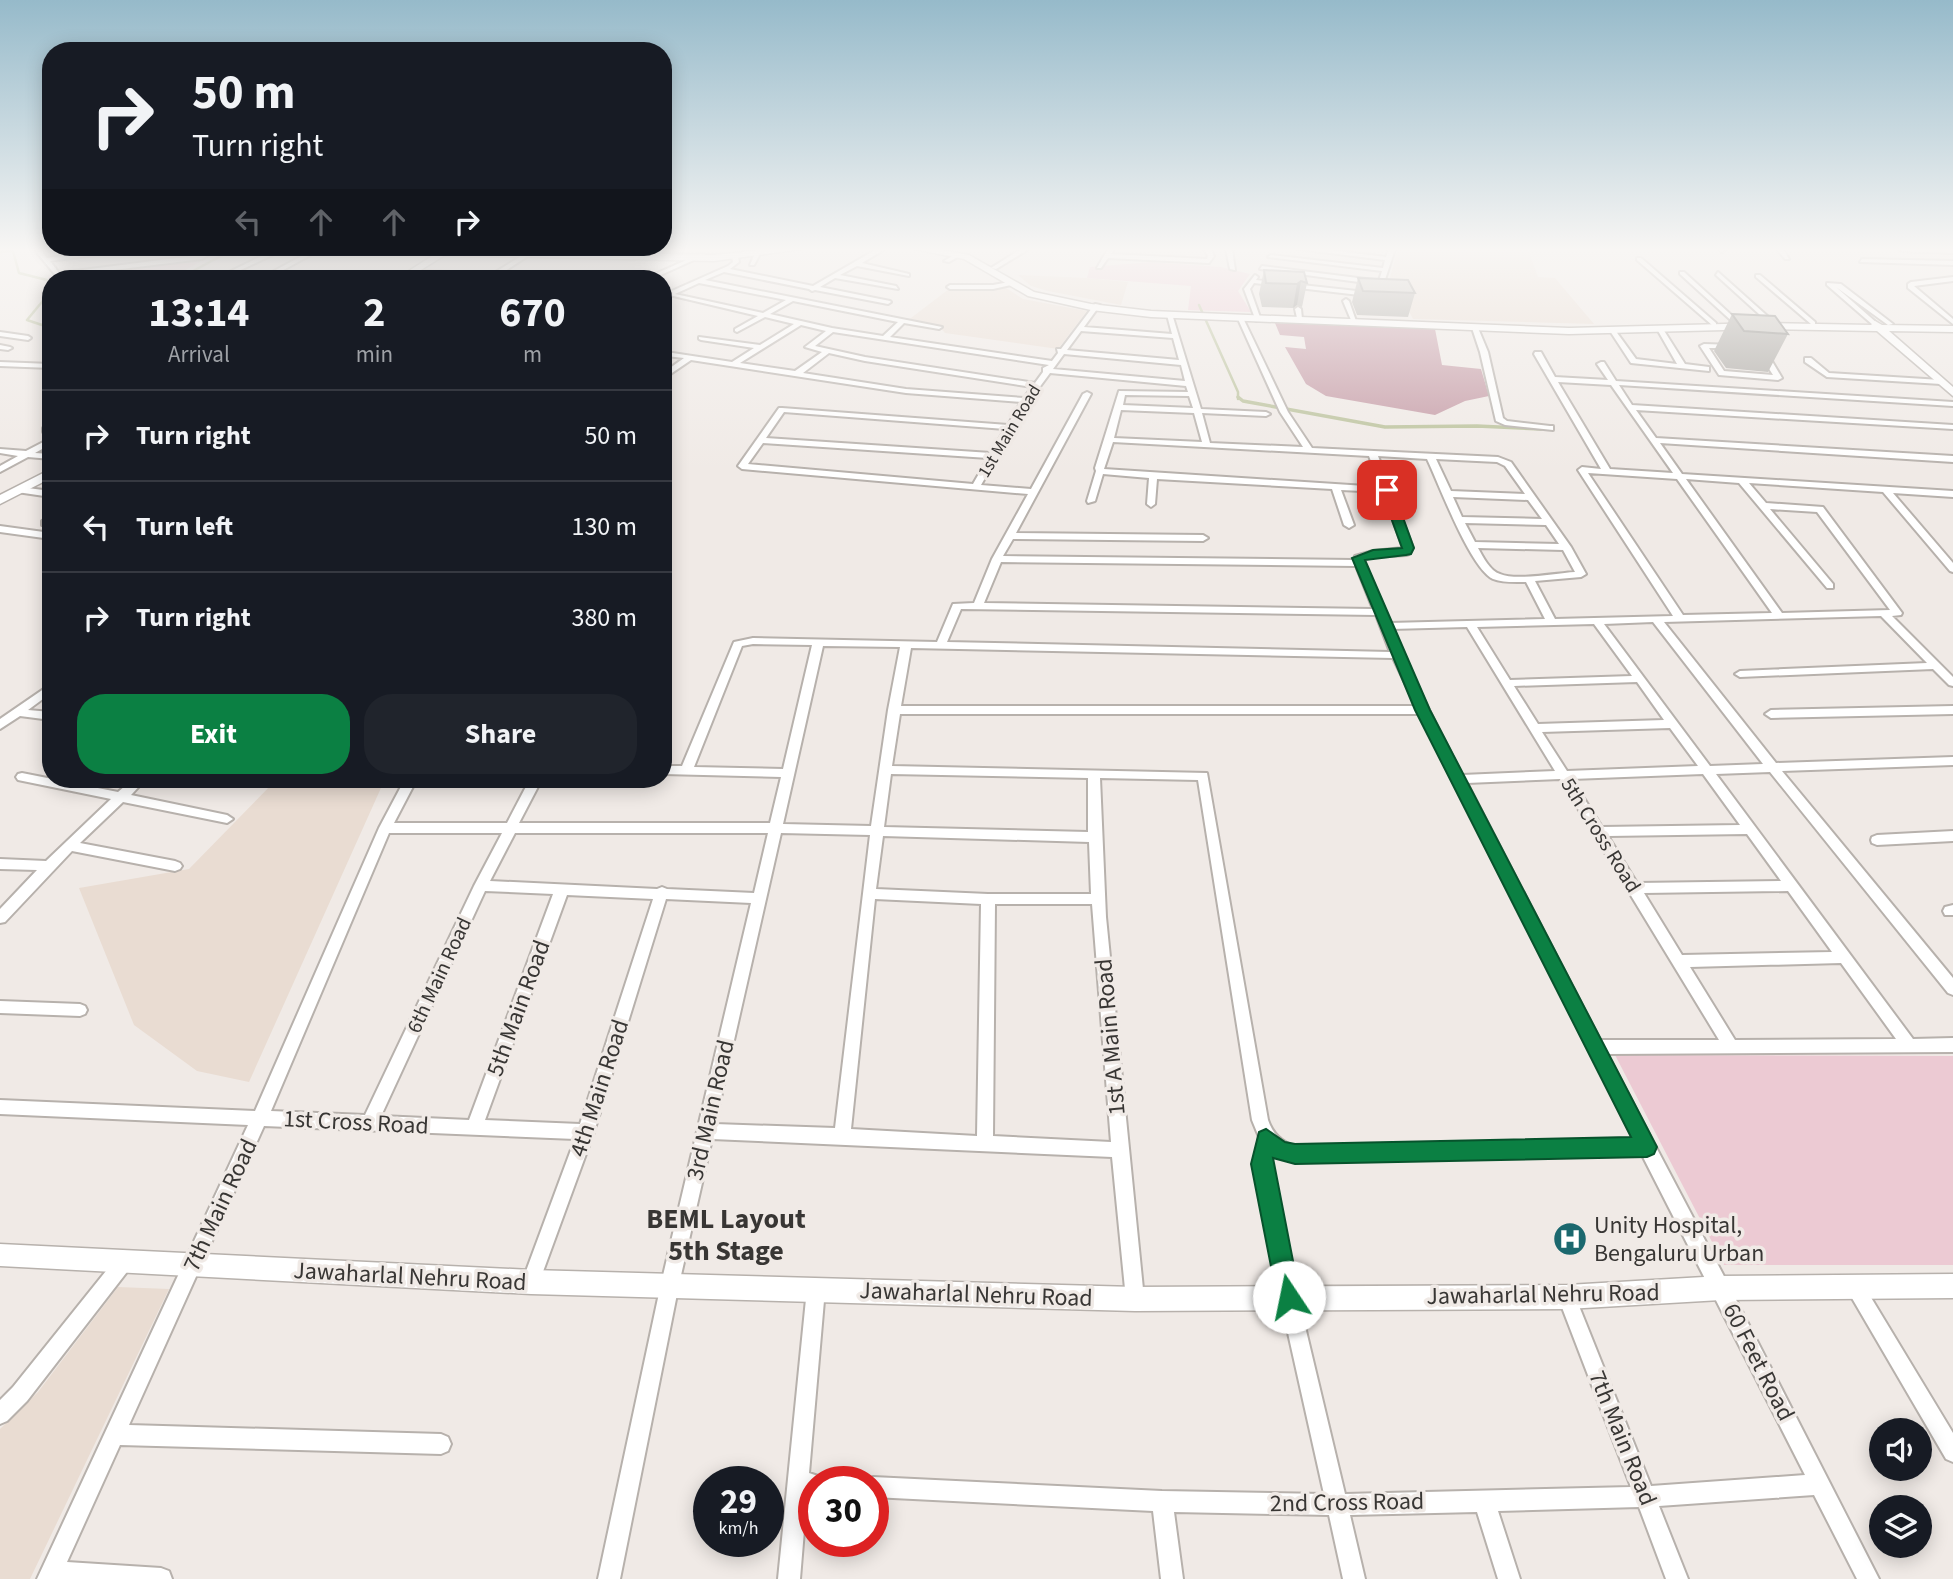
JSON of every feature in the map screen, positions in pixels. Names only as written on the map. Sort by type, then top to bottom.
[{"type":"main road","points":[[1360,323],[1613,331],[1953,325]]},
{"type":"main road","points":[[1434,323],[1592,328],[1714,324],[1744,328],[1772,323],[1885,325],[1947,382],[1953,393]]},
{"type":"main road","points":[[0,500],[42,478]]},
{"type":"street","points":[[737,330],[750,323]]},
{"type":"street","points":[[732,365],[800,323],[885,341],[1049,367],[1190,384]]},
{"type":"street","points":[[885,341],[901,323]]},
{"type":"street","points":[[913,323],[939,327]]},
{"type":"street","name":"1st Main Road","points":[[975,488],[1008,427],[1060,351],[1083,323]]},
{"type":"street","points":[[1173,323],[1207,445]]},
{"type":"street","points":[[1243,323],[1283,410],[1309,450]]},
{"type":"street","points":[[1738,323],[1744,328]]},
{"type":"street","points":[[1475,328],[1485,352],[1499,419],[1505,423],[1550,428]]},
{"type":"street","points":[[1078,329],[1177,336]]},
{"type":"street","points":[[1660,329],[1682,366]]},
{"type":"street","points":[[832,330],[809,347],[865,359],[1036,385]]},
{"type":"street","points":[[1613,331],[1631,359],[1706,369]]},
{"type":"street","points":[[0,334],[28,338]]},
{"type":"street","points":[[701,338],[760,348]]},
{"type":"street","points":[[1749,348],[1704,346],[1722,373],[1778,378],[1760,349]]},
{"type":"street","points":[[796,374],[828,351]]},
{"type":"street","points":[[1060,351],[1183,363]]},
{"type":"street","points":[[865,359],[874,352]]},
{"type":"street","points":[[1538,354],[1607,472]]},
{"type":"street","points":[[672,355],[906,390],[1026,400]]},
{"type":"street","points":[[672,370],[689,358]]},
{"type":"street","points":[[1808,360],[1827,375],[1947,382]]},
{"type":"street","points":[[1640,362],[1645,370]]},
{"type":"street","points":[[0,364],[42,366]]},
{"type":"street","points":[[1601,364],[1780,617]]},
{"type":"street","points":[[1553,379],[1616,384],[1652,382],[1953,404]]},
{"type":"street","points":[[1091,501],[1122,393],[1193,394]]},
{"type":"street","points":[[978,606],[997,559],[1087,394]]},
{"type":"street","points":[[1117,407],[1266,414]]},
{"type":"street","points":[[1630,407],[1953,427]]},
{"type":"street","points":[[1008,427],[788,410],[779,413],[742,466],[1034,492]]},
{"type":"street","points":[[760,440],[992,456]]},
{"type":"street","points":[[1656,440],[1953,459]]},
{"type":"street","points":[[1109,441],[1505,461],[1566,547],[1581,574],[1529,579],[1499,578],[1492,575],[1473,545],[1430,458]]},
{"type":"street","points":[[0,469],[42,445]]},
{"type":"street","points":[[0,451],[42,456]]},
{"type":"street","points":[[997,559],[1360,564],[1360,556],[1406,552],[1408,548],[1373,454]]},
{"type":"street","points":[[1681,620],[1582,470],[1953,494]]},
{"type":"street","points":[[1100,471],[1387,490]]},
{"type":"street","points":[[1151,504],[1153,476]]},
{"type":"street","points":[[1742,481],[1830,586]]},
{"type":"street","points":[[1336,487],[1349,525]]},
{"type":"street","points":[[1885,489],[1953,569]]},
{"type":"street","points":[[20,490],[42,493]]},
{"type":"street","points":[[1450,494],[1531,497]]},
{"type":"street","points":[[1385,626],[1885,615],[1897,611],[1821,509],[1763,506]]},
{"type":"street","points":[[1461,520],[1547,522]]},
{"type":"street","points":[[0,529],[42,535]]},
{"type":"street","points":[[1009,536],[1203,538]]},
{"type":"street","points":[[1473,545],[1566,547]]},
{"type":"street","name":"60 Feet Road","points":[[1360,564],[1423,710],[1868,1579]]},
{"type":"street","points":[[1529,579],[1552,623]]},
{"type":"street","points":[[940,646],[957,607],[1379,612]]},
{"type":"street","points":[[1885,615],[1953,683]]},
{"type":"street","points":[[1657,620],[1953,989]]},
{"type":"street","points":[[1598,622],[1909,1045]]},
{"type":"street","name":"5th Cross Road","points":[[1470,624],[1731,1046]]},
{"type":"street","points":[[687,770],[738,644],[753,641],[1397,655]]},
{"type":"street","name":"3rd Main Road","points":[[609,1579],[670,1284],[818,642]]},
{"type":"street","points":[[842,1134],[885,770],[906,645]]},
{"type":"street","points":[[1740,674],[1936,667]]},
{"type":"street","points":[[1508,683],[1640,679]]},
{"type":"street","points":[[0,725],[42,694]]},
{"type":"street","points":[[1771,714],[1953,709]]},
{"type":"street","points":[[894,710],[1423,710]]},
{"type":"street","points":[[18,712],[42,715]]},
{"type":"street","points":[[1535,728],[1672,724]]},
{"type":"street","points":[[1458,779],[1953,761]]},
{"type":"street","points":[[672,770],[786,773]]},
{"type":"street","points":[[885,770],[1203,776],[1260,1120],[1266,1139],[1262,1164],[1289,1297],[1354,1579]]},
{"type":"street","name":"1st A Main Road","points":[[1094,775],[1093,837],[1119,1150],[1135,1299]]},
{"type":"street","points":[[22,777],[42,781]]},
{"type":"street","points":[[77,788],[227,819]]},
{"type":"street","points":[[0,918],[131,788]]},
{"type":"street","name":"7th Main Road","points":[[50,1575],[260,1117],[386,828],[406,788]]},
{"type":"street","name":"6th Main Road","points":[[370,1122],[481,886],[531,788]]},
{"type":"street","points":[[386,828],[773,828],[1093,837]]},
{"type":"street","points":[[1599,831],[1750,829]]},
{"type":"street","points":[[1877,839],[1953,836]]},
{"type":"street","points":[[71,846],[175,866]]},
{"type":"street","points":[[0,864],[50,866]]},
{"type":"street","points":[[481,886],[757,898]]},
{"type":"street","points":[[1634,888],[1792,887]]},
{"type":"street","name":"5th Main Road","points":[[474,1127],[562,889]]},
{"type":"street","name":"4th Main Road","points":[[531,1282],[586,1132],[662,892]]},
{"type":"street","points":[[870,894],[988,899],[1098,899]]},
{"type":"street","points":[[985,1145],[988,899]]},
{"type":"street","points":[[1679,961],[1845,957]]},
{"type":"street","points":[[0,1007],[80,1010]]},
{"type":"street","points":[[1595,1047],[1953,1045]]},
{"type":"street","name":"1st Cross Road","points":[[0,1107],[586,1132]]},
{"type":"street","points":[[706,1131],[842,1134],[985,1145],[1119,1150]]},
{"type":"street","points":[[1266,1139],[1280,1151],[1295,1154],[1647,1147]]},
{"type":"street","name":"Jawaharlal Nehru Road","points":[[0,1255],[531,1282],[1135,1299],[1567,1297],[1721,1288],[1953,1286]]},
{"type":"street","points":[[0,1414],[20,1394],[124,1262]]},
{"type":"street","points":[[1855,1287],[1953,1452]]},
{"type":"street","points":[[808,1466],[816,1289]]},
{"type":"street","name":"7th Main Road","points":[[1567,1297],[1677,1579]]},
{"type":"street","points":[[114,1435],[441,1444]]},
{"type":"street","name":"2nd Cross Road","points":[[889,1488],[1162,1501],[1338,1505],[1646,1497],[1821,1484]]},
{"type":"street","points":[[1484,1500],[1509,1579]]},
{"type":"street","points":[[1162,1501],[1172,1579]]},
{"type":"street","points":[[789,1579],[798,1531]]},
{"type":"street","points":[[50,1575],[161,1579]]},
{"type":"shaded area","points":[[918,323],[1078,323],[1058,349],[945,333],[939,326]]},
{"type":"shaded area","points":[[1275,323],[1435,329],[1442,365],[1481,369],[1489,396],[1465,401],[1435,415],[1326,396],[1306,384],[1285,347],[1306,349],[1304,337],[1280,335]]},
{"type":"shaded area","points":[[268,788],[381,788],[249,1082],[197,1071],[134,1025],[79,888],[189,869]]},
{"type":"shaded area","points":[[1615,1055],[1953,1056],[1953,1265],[1724,1265]]},
{"type":"shaded area","points":[[118,1287],[169,1289],[30,1579],[0,1579],[0,1429],[38,1392]]},
{"type":"building","points":[[1738,323],[1780,323],[1788,334],[1744,331]]},
{"type":"waterway","points":[[35,323],[42,325]]},
{"type":"waterway","points":[[1207,323],[1238,397]]},
{"type":"waterway","points":[[1238,397],[1243,401],[1385,427],[1477,426],[1541,429]]},
{"type":"place","name":"Unity Hospital, Bengaluru Urban","points":[[1570,1239]]},
{"type":"district","name":"BEML Layout 5th Stage","points":[[726,1234]]},
{"type":"route","points":[[1289,1297],[1262,1164],[1266,1139],[1280,1151],[1295,1154],[1647,1147],[1423,710],[1379,612],[1358,558],[1373,554],[1406,552],[1408,548],[1387,490]]}]
